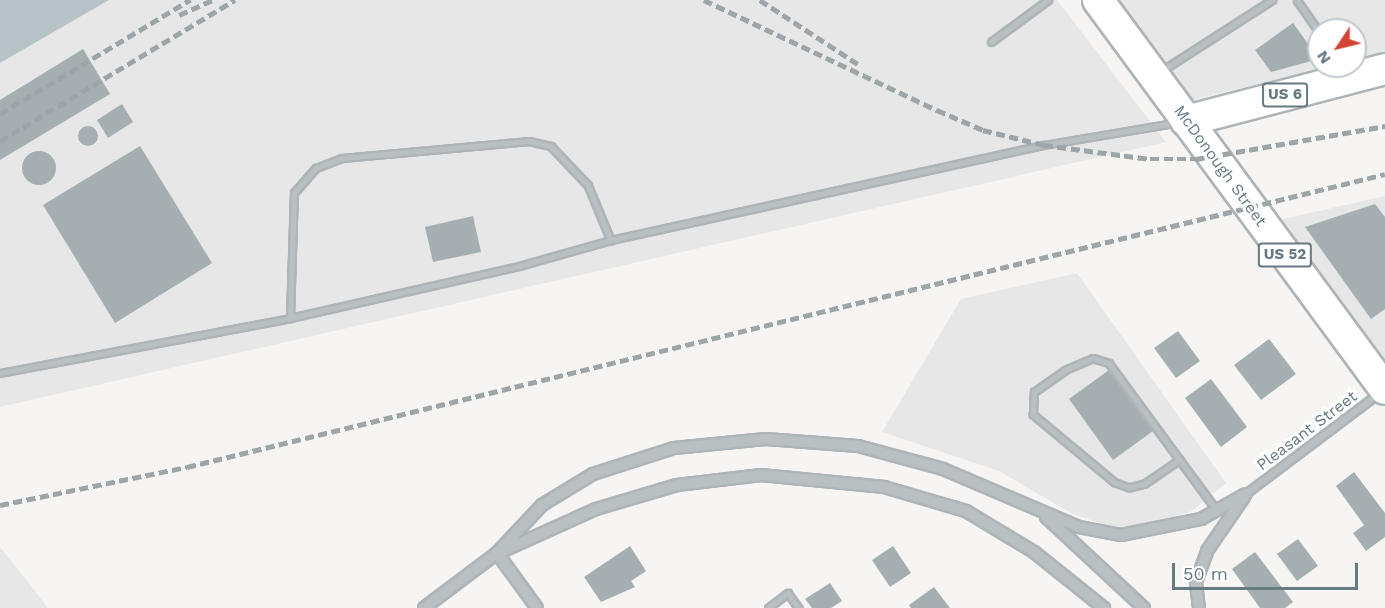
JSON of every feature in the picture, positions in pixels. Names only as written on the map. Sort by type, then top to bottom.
[{"type":"main road","name":"McDonough Street","points":[[1098,0],[1385,389]]},
{"type":"main road","name":"US 6","points":[[1186,120],[1342,76],[1385,69]]},
{"type":"street","name":"Pleasant Street","points":[[1246,494],[1385,389]]},
{"type":"street","points":[[424,608],[497,553],[542,505],[593,474],[674,448],[766,439],[858,446],[942,469],[1079,527],[1121,535],[1201,519],[1246,494]]},
{"type":"street","points":[[497,553],[596,509],[667,488],[761,475],[884,487],[966,512],[1034,552],[1104,608]]},
{"type":"street","points":[[1199,608],[1196,582],[1207,551],[1246,494]]},
{"type":"street","points":[[1039,511],[1144,608]]},
{"type":"street","points":[[497,553],[537,608]]},
{"type":"lane","points":[[991,42],[1048,0]]},
{"type":"lane","points":[[1153,76],[1272,0]]},
{"type":"lane","points":[[1297,0],[1309,18]]},
{"type":"lane","points":[[0,374],[290,318],[519,266],[611,240],[1044,145],[1186,120]]},
{"type":"lane","points":[[290,318],[294,194],[316,168],[342,158],[543,143],[560,152],[588,185],[611,240]]},
{"type":"lane","points":[[1180,460],[1145,484],[1129,488],[1115,483],[1034,414],[1034,392],[1065,370],[1093,358],[1109,363],[1180,460],[1217,511]]},
{"type":"lane","points":[[768,608],[788,593],[799,608]]},
{"type":"shaded area","points":[[0,0],[109,0],[0,63]]},
{"type":"shaded area","points":[[109,0],[1057,0],[1166,142],[0,407],[0,63]]},
{"type":"shaded area","points":[[1115,0],[1385,0],[1385,52],[1367,57],[1367,18],[1307,18],[1307,72],[1189,101]]},
{"type":"shaded area","points":[[1385,196],[1385,372],[1270,222]]},
{"type":"shaded area","points":[[1077,273],[1226,483],[1192,511],[1155,524],[1112,527],[1073,514],[999,471],[882,432],[961,299]]},
{"type":"shaded area","points":[[0,547],[42,600],[47,608],[0,608]]},
{"type":"building","points":[[1293,23],[1307,42],[1307,62],[1271,72],[1255,50]]},
{"type":"building","points":[[83,49],[110,94],[0,160],[0,100]]},
{"type":"building","points":[[122,104],[133,122],[108,138],[97,120]]},
{"type":"building","points":[[84,126],[92,126],[98,132],[98,140],[92,146],[84,146],[78,140],[78,132]]},
{"type":"building","points":[[140,146],[212,263],[115,323],[43,205]]},
{"type":"building","points":[[39,151],[51,156],[56,168],[51,180],[39,185],[27,180],[22,168],[27,156]]},
{"type":"building","points":[[1375,204],[1385,217],[1385,309],[1371,319],[1305,227]]},
{"type":"building","points":[[473,216],[481,252],[433,262],[425,227]]},
{"type":"building","points":[[1178,331],[1200,361],[1176,378],[1154,348]]},
{"type":"building","points":[[1269,339],[1296,374],[1261,400],[1234,365]]},
{"type":"building","points":[[1109,370],[1153,431],[1113,460],[1069,399]]},
{"type":"building","points":[[1211,379],[1247,427],[1221,447],[1185,398]]},
{"type":"building","points":[[1354,472],[1385,513],[1385,537],[1366,551],[1353,533],[1364,525],[1336,486]]},
{"type":"building","points":[[1298,539],[1318,566],[1297,581],[1277,554]]},
{"type":"building","points":[[630,546],[646,571],[631,581],[635,587],[601,602],[584,577]]},
{"type":"building","points":[[893,546],[911,573],[890,587],[872,560]]},
{"type":"building","points":[[1255,552],[1293,602],[1285,608],[1260,608],[1232,569]]},
{"type":"building","points":[[830,583],[842,601],[831,608],[812,608],[805,599]]},
{"type":"building","points":[[934,587],[950,608],[911,608],[909,605]]},
{"type":"railway","points":[[0,114],[190,0]]},
{"type":"railway","points":[[179,15],[212,0]]},
{"type":"railway","points":[[0,141],[235,0]]},
{"type":"railway","points":[[704,0],[983,130],[1044,145],[1150,159],[1196,159],[1385,126]]},
{"type":"railway","points":[[760,0],[861,66]]},
{"type":"railway","points":[[0,505],[187,467],[1385,174]]}]
